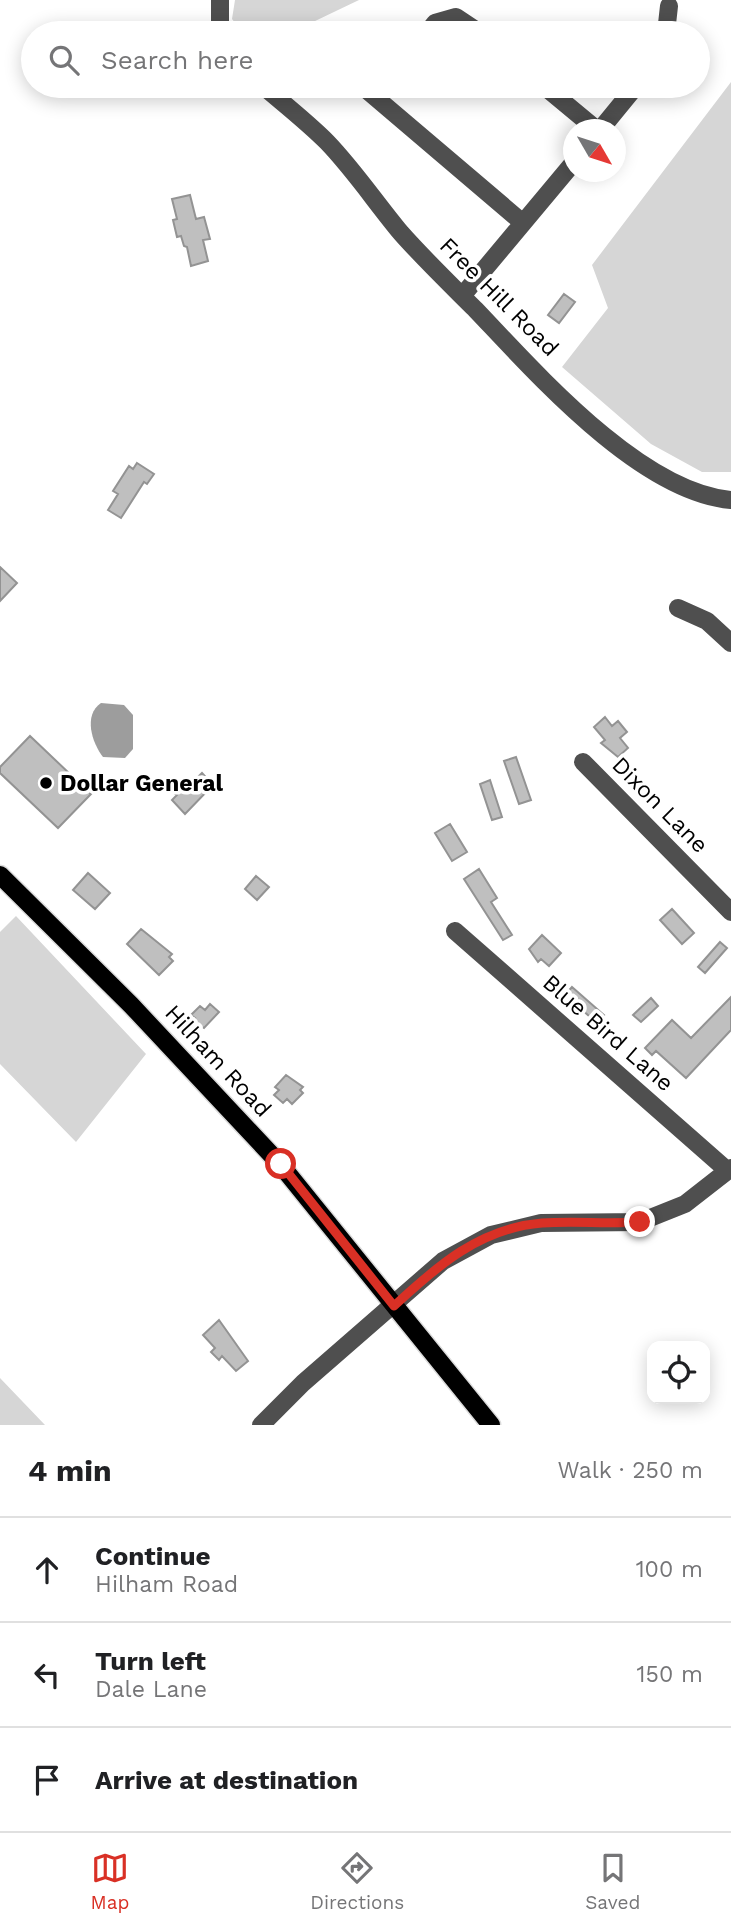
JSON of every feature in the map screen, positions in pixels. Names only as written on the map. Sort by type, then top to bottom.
[{"type":"main road","name":"Hilham Road","points":[[0,875],[131,1005],[281,1164],[491,1425]]},
{"type":"street","points":[[220,0],[220,21]]},
{"type":"street","points":[[667,21],[669,6]]},
{"type":"street","points":[[442,21],[456,17],[462,21]]},
{"type":"street","name":"Free Hill Road","points":[[278,98],[328,143],[404,235],[510,346],[622,451],[682,486],[731,500]]},
{"type":"street","points":[[388,98],[523,223]]},
{"type":"street","points":[[559,98],[585,119]]},
{"type":"street","points":[[608,119],[626,98]]},
{"type":"street","points":[[462,296],[563,174]]},
{"type":"street","points":[[678,608],[707,621],[731,643]]},
{"type":"street","name":"Dixon Lane","points":[[583,762],[731,912]]},
{"type":"street","name":"Blue Bird Lane","points":[[455,931],[729,1170]]},
{"type":"street","points":[[261,1425],[303,1383],[443,1261],[491,1235],[541,1223],[640,1222],[685,1204],[729,1170]]},
{"type":"shaded area","points":[[235,0],[359,0],[315,21],[232,19]]},
{"type":"shaded area","points":[[731,82],[731,472],[702,472],[651,444],[562,367],[608,308],[592,265]]},
{"type":"shaded area","points":[[101,703],[124,705],[133,715],[133,749],[125,758],[103,757],[96,744],[91,722],[95,708]]},
{"type":"shaded area","points":[[16,916],[146,1054],[76,1142],[0,1064],[0,932]]},
{"type":"shaded area","points":[[0,1378],[45,1425],[0,1425]]},
{"type":"building","points":[[190,195],[196,219],[204,217],[210,239],[203,240],[208,261],[191,266],[187,247],[184,246],[181,236],[177,237],[173,220],[177,219],[172,199]]},
{"type":"building","points":[[564,294],[575,302],[559,323],[548,315]]},
{"type":"building","points":[[137,463],[154,474],[147,484],[144,482],[121,518],[108,510],[118,494],[113,491],[129,466],[133,469]]},
{"type":"building","points":[[0,567],[17,583],[0,601]]},
{"type":"building","points":[[605,717],[612,726],[618,721],[627,732],[620,738],[628,748],[618,757],[601,743],[605,740],[594,727]]},
{"type":"building","name":"Dollar General","points":[[30,736],[91,794],[58,828],[0,773],[0,767]]},
{"type":"building","points":[[516,757],[531,800],[519,804],[504,761]]},
{"type":"building","points":[[202,773],[213,785],[185,814],[172,800],[177,795],[174,793],[183,784],[187,788]]},
{"type":"building","points":[[490,780],[502,817],[492,820],[480,784]]},
{"type":"building","points":[[450,824],[467,852],[452,861],[435,833]]},
{"type":"building","points":[[479,869],[497,898],[491,902],[512,935],[503,940],[464,879]]},
{"type":"building","points":[[88,873],[110,893],[95,909],[73,890]]},
{"type":"building","points":[[256,876],[269,887],[257,900],[245,889]]},
{"type":"building","points":[[672,909],[694,933],[682,944],[660,920]]},
{"type":"building","points":[[141,929],[172,954],[169,957],[173,961],[159,975],[127,944]]},
{"type":"building","points":[[542,935],[561,953],[549,966],[541,959],[538,962],[529,949]]},
{"type":"building","points":[[720,942],[727,948],[705,973],[698,967]]},
{"type":"building","points":[[572,987],[604,1015],[597,1023],[565,995]]},
{"type":"building","points":[[731,997],[731,1030],[686,1078],[656,1051],[652,1055],[645,1048],[672,1020],[691,1038]]},
{"type":"building","points":[[651,998],[658,1006],[641,1022],[633,1015]]},
{"type":"building","points":[[210,1004],[219,1012],[204,1028],[198,1028],[191,1022],[195,1018],[191,1015],[200,1006],[205,1010]]},
{"type":"building","points":[[286,1075],[303,1087],[300,1090],[303,1093],[292,1104],[287,1099],[283,1103],[274,1095],[279,1090],[275,1087]]},
{"type":"building","points":[[219,1320],[248,1361],[236,1371],[222,1356],[219,1360],[211,1352],[215,1348],[203,1335]]},
{"type":"place","name":"Dollar General","points":[[46,783]]},
{"type":"route","points":[[281,1164],[394,1306],[443,1261],[491,1235],[541,1223],[590,1225],[640,1222]]}]
